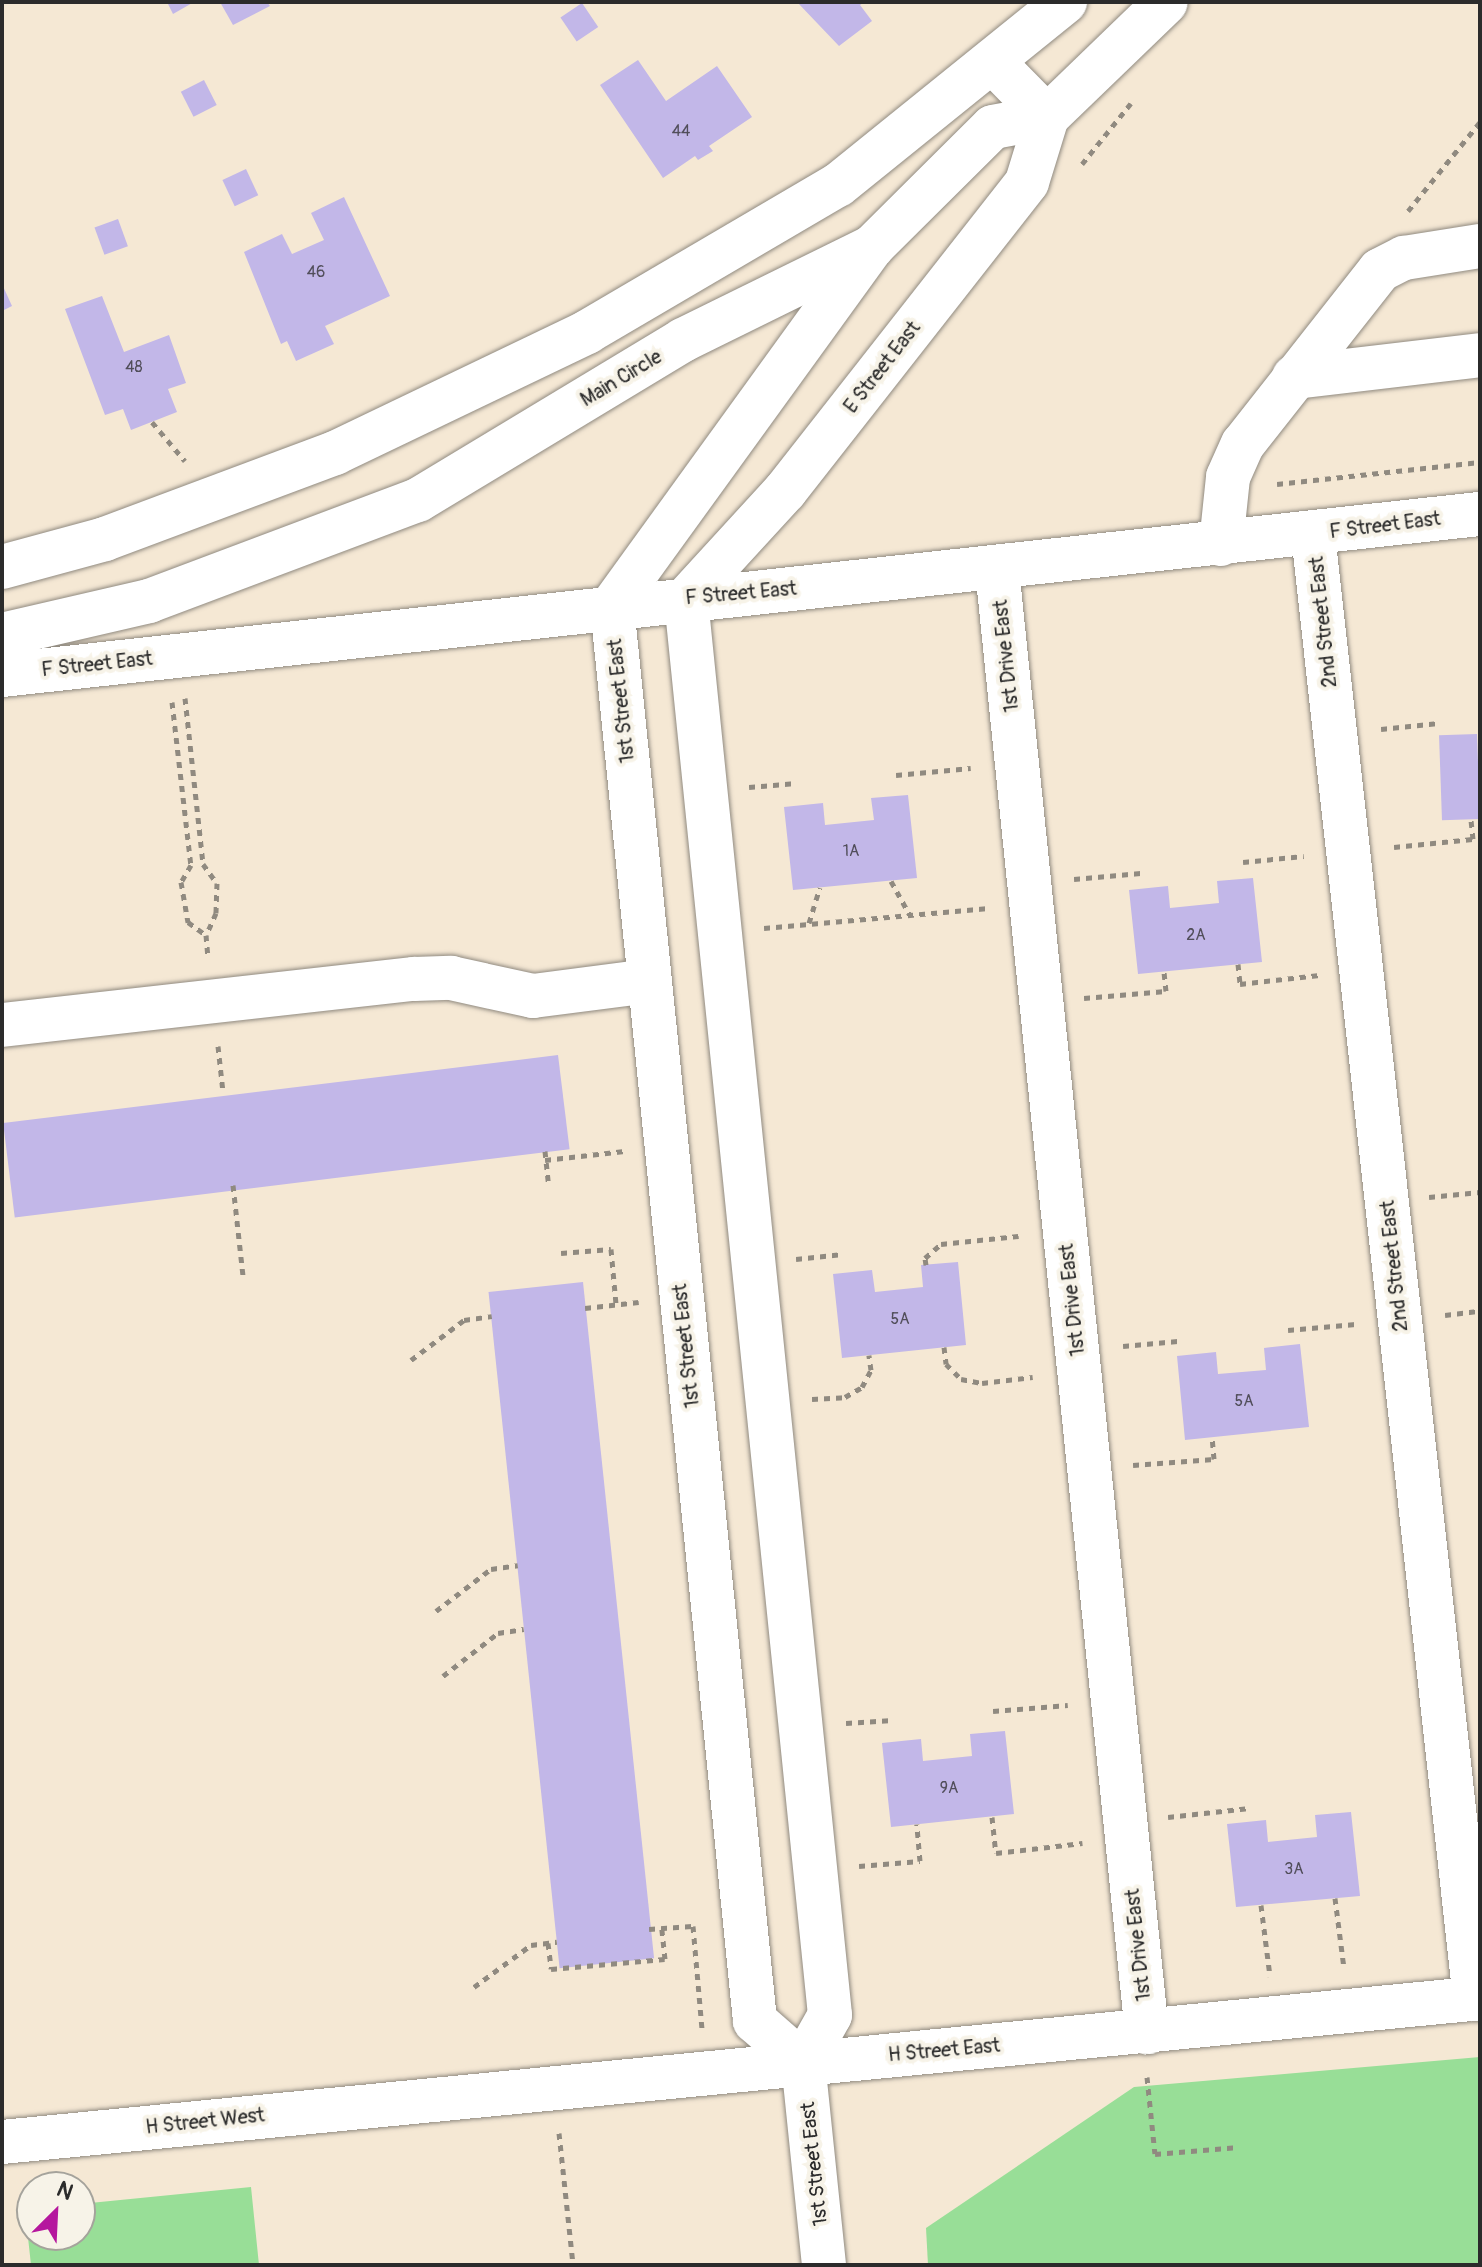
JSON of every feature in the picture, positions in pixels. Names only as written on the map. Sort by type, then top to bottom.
[{"type":"street","points":[[2,567],[105,539],[335,453],[587,332],[838,185],[1065,2]]},
{"type":"street","points":[[993,62],[1047,117],[1166,2]]},
{"type":"street","name":"Main Circle","points":[[2,635],[149,601],[418,500],[683,340],[872,247],[993,127],[1047,117]]},
{"type":"street","name":"E Street East","points":[[686,599],[785,491],[1027,182],[1047,117]]},
{"type":"street","points":[[1221,544],[1227,490],[1243,444],[1380,270],[1404,258],[1480,246]]},
{"type":"street","points":[[612,606],[872,247]]},
{"type":"street","points":[[1294,377],[1480,355]]},
{"type":"street","name":"F Street East","points":[[2,675],[612,606],[997,569],[1480,514]]},
{"type":"street","name":"2nd Street East","points":[[1313,534],[1478,1998]]},
{"type":"street","name":"1st Drive East","points":[[997,569],[1144,2032]]},
{"type":"street","points":[[686,599],[830,2015],[803,2063]]},
{"type":"street","name":"1st Street East","points":[[612,606],[755,2021],[803,2063],[824,2265]]},
{"type":"street","points":[[2,1025],[414,979],[451,978],[533,996],[648,981]]},
{"type":"street","name":"H Street East","points":[[407,2099],[1144,2032],[1478,1998]]},
{"type":"street","name":"H Street West","points":[[2,2142],[407,2099]]},
{"type":"path","points":[[1227,490],[1480,462]]},
{"type":"path","points":[[171,691],[191,865],[181,882],[188,922],[206,935],[216,913],[217,883],[203,864],[185,690]]},
{"type":"path","points":[[1335,733],[1439,723]]},
{"type":"path","points":[[896,775],[1017,765]]},
{"type":"path","points":[[1243,862],[1473,839],[1471,819]]},
{"type":"path","points":[[191,865],[203,864]]},
{"type":"path","points":[[720,932],[909,915],[1141,873]]},
{"type":"path","points":[[891,881],[909,915]]},
{"type":"path","points":[[809,924],[820,888]]},
{"type":"path","points":[[1238,964],[1240,984],[1361,970]]},
{"type":"path","points":[[1041,1002],[1166,991],[1164,971]]},
{"type":"path","points":[[545,1160],[666,1147]]},
{"type":"path","points":[[545,1151],[548,1182]]},
{"type":"path","points":[[233,1185],[243,1275]]},
{"type":"path","points":[[926,1265],[925,1258],[941,1244],[1065,1231]]},
{"type":"path","points":[[561,1253],[611,1249],[616,1304]]},
{"type":"path","points":[[411,1360],[464,1320],[492,1316]]},
{"type":"path","points":[[1288,1330],[1400,1320]]},
{"type":"path","points":[[944,1347],[946,1364],[961,1379],[982,1383],[1178,1341]]},
{"type":"path","points":[[768,1402],[845,1397],[862,1387],[871,1370],[869,1355]]},
{"type":"path","points":[[1089,1468],[1214,1459],[1212,1437]]},
{"type":"path","points":[[436,1611],[491,1569],[518,1565]]},
{"type":"path","points":[[443,1676],[498,1633],[524,1629]]},
{"type":"path","points":[[993,1711],[1113,1702]]},
{"type":"path","points":[[992,1817],[996,1853],[1250,1808]]},
{"type":"path","points":[[815,1869],[920,1861],[917,1824]]},
{"type":"path","points":[[1335,1898],[1349,2011]]},
{"type":"path","points":[[1261,1905],[1275,2019]]},
{"type":"path","points":[[693,1926],[706,2073]]},
{"type":"path","points":[[548,1943],[551,1969],[665,1959],[662,1928]]},
{"type":"path","points":[[474,1987],[531,1945],[557,1942]]},
{"type":"path","points":[[1144,2032],[1155,2154],[1239,2147]]},
{"type":"path","points":[[559,2128],[573,2265]]},
{"type":"green space","points":[[1480,2057],[1480,2265],[928,2265],[926,2228],[1134,2087]]},
{"type":"green space","points":[[251,2187],[259,2265],[31,2265],[29,2251],[96,2251],[96,2202]]},
{"type":"building","points":[[167,2],[194,2],[173,14]]},
{"type":"building","points":[[220,2],[267,2],[270,6],[233,25]]},
{"type":"building","points":[[797,2],[864,2],[860,5],[872,21],[839,46]]},
{"type":"building","points":[[582,3],[598,27],[577,42],[560,18]]},
{"type":"building","points":[[638,60],[666,101],[717,66],[752,117],[709,146],[713,151],[698,160],[695,156],[663,178],[600,85]]},
{"type":"building","points":[[204,80],[217,105],[194,117],[181,92]]},
{"type":"building","points":[[246,169],[258,195],[235,206],[222,180]]},
{"type":"building","points":[[344,197],[390,296],[325,326],[334,344],[296,361],[287,341],[281,344],[244,252],[282,234],[292,254],[324,240],[311,213]]},
{"type":"building","points":[[118,219],[128,246],[104,255],[95,228]]},
{"type":"building","points":[[2,284],[12,306],[2,311]]},
{"type":"building","points":[[102,296],[124,352],[169,335],[186,383],[168,389],[177,412],[131,430],[123,409],[105,415],[65,309]]},
{"type":"building","points":[[1477,734],[1480,819],[1442,820],[1439,735]]},
{"type":"building","points":[[908,795],[917,878],[793,890],[784,807],[823,803],[825,825],[874,820],[871,798]]},
{"type":"building","points":[[1253,878],[1262,962],[1138,974],[1129,890],[1168,886],[1170,908],[1219,903],[1217,881]]},
{"type":"building","points":[[558,1055],[570,1149],[15,1217],[3,1123]]},
{"type":"building","points":[[958,1262],[966,1345],[842,1358],[833,1274],[872,1270],[875,1292],[923,1287],[921,1265]]},
{"type":"building","points":[[583,1282],[654,1958],[560,1968],[489,1292]]},
{"type":"building","points":[[1300,1344],[1309,1427],[1185,1440],[1177,1356],[1216,1352],[1218,1374],[1266,1370],[1264,1348]]},
{"type":"building","points":[[1005,1731],[1014,1814],[891,1827],[882,1743],[921,1739],[923,1761],[972,1756],[970,1734]]},
{"type":"building","points":[[1351,1812],[1360,1896],[1236,1907],[1227,1824],[1266,1820],[1268,1842],[1317,1837],[1315,1815]]}]
